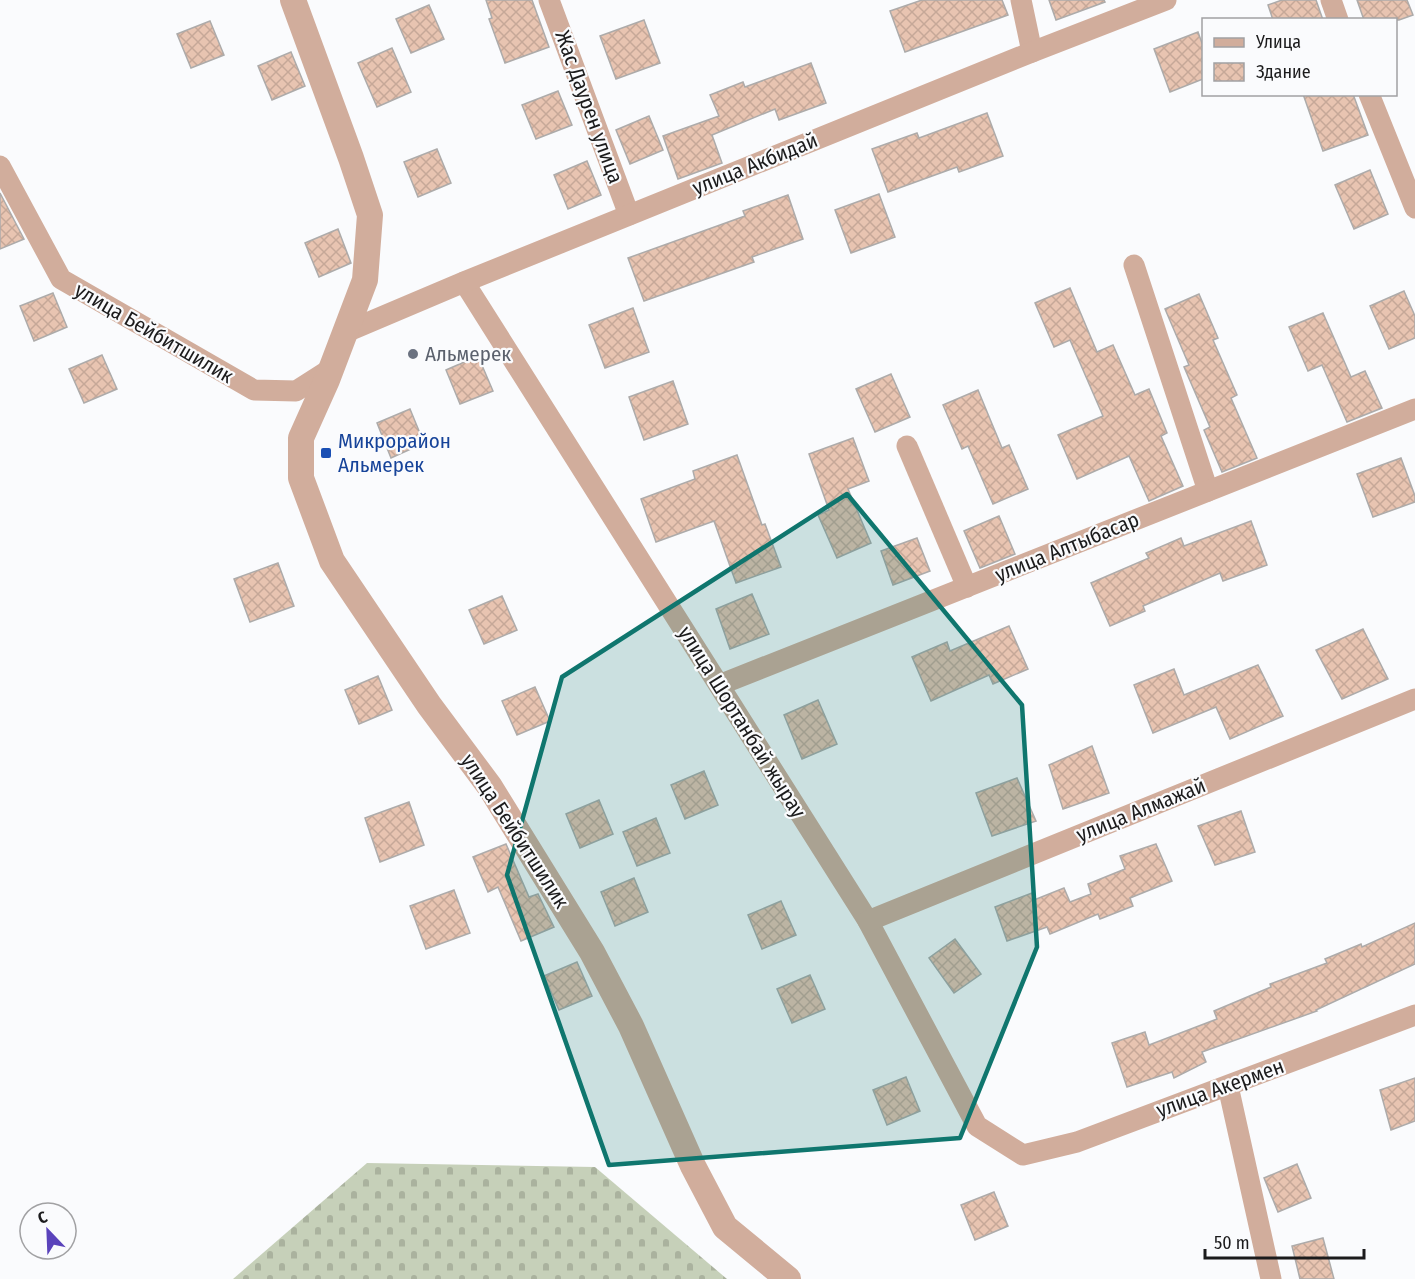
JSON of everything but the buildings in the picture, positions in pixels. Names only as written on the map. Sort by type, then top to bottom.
[{"type":"street","points":[[293,0],[370,215],[365,280],[346,332]]},
{"type":"street","name":"Жас Даурен улица","points":[[549,0],[629,215]]},
{"type":"street","points":[[1021,0],[1032,52]]},
{"type":"street","name":"улица Акбидай","points":[[346,332],[629,215],[1166,0]]},
{"type":"street","points":[[1330,0],[1337,18]]},
{"type":"street","points":[[1370,96],[1415,208]]},
{"type":"street","name":"улица Бейбитшилик","points":[[0,166],[61,279],[254,390],[296,391],[332,368]]},
{"type":"street","points":[[1134,265],[1208,491]]},
{"type":"street","name":"улица Шортанбай жырау","points":[[464,282],[868,921],[977,1126],[1023,1155]]},
{"type":"street","name":"улица Бейбитшилик","points":[[346,332],[301,438],[302,478],[332,561],[429,705],[490,787],[592,952],[632,1026],[693,1166],[725,1227],[788,1279]]},
{"type":"street","name":"улица Алтыбасар","points":[[719,685],[1415,409]]},
{"type":"street","points":[[907,446],[966,587]]},
{"type":"street","name":"улица Алмажай","points":[[868,921],[1415,699]]},
{"type":"street","name":"улица Акермен","points":[[1023,1155],[1077,1142],[1415,1016]]},
{"type":"street","points":[[1228,1086],[1271,1279]]},
{"type":"highlighted area","points":[[847,494],[1022,705],[1037,947],[960,1138],[609,1165],[507,875],[562,677]]},
{"type":"green space","points":[[367,1163],[595,1167],[727,1279],[233,1279]]},
{"type":"place","name":"Альмерек","points":[[413,354]]},
{"type":"place","name":"Микрорайон Альмерек","points":[[326,453]]}]
